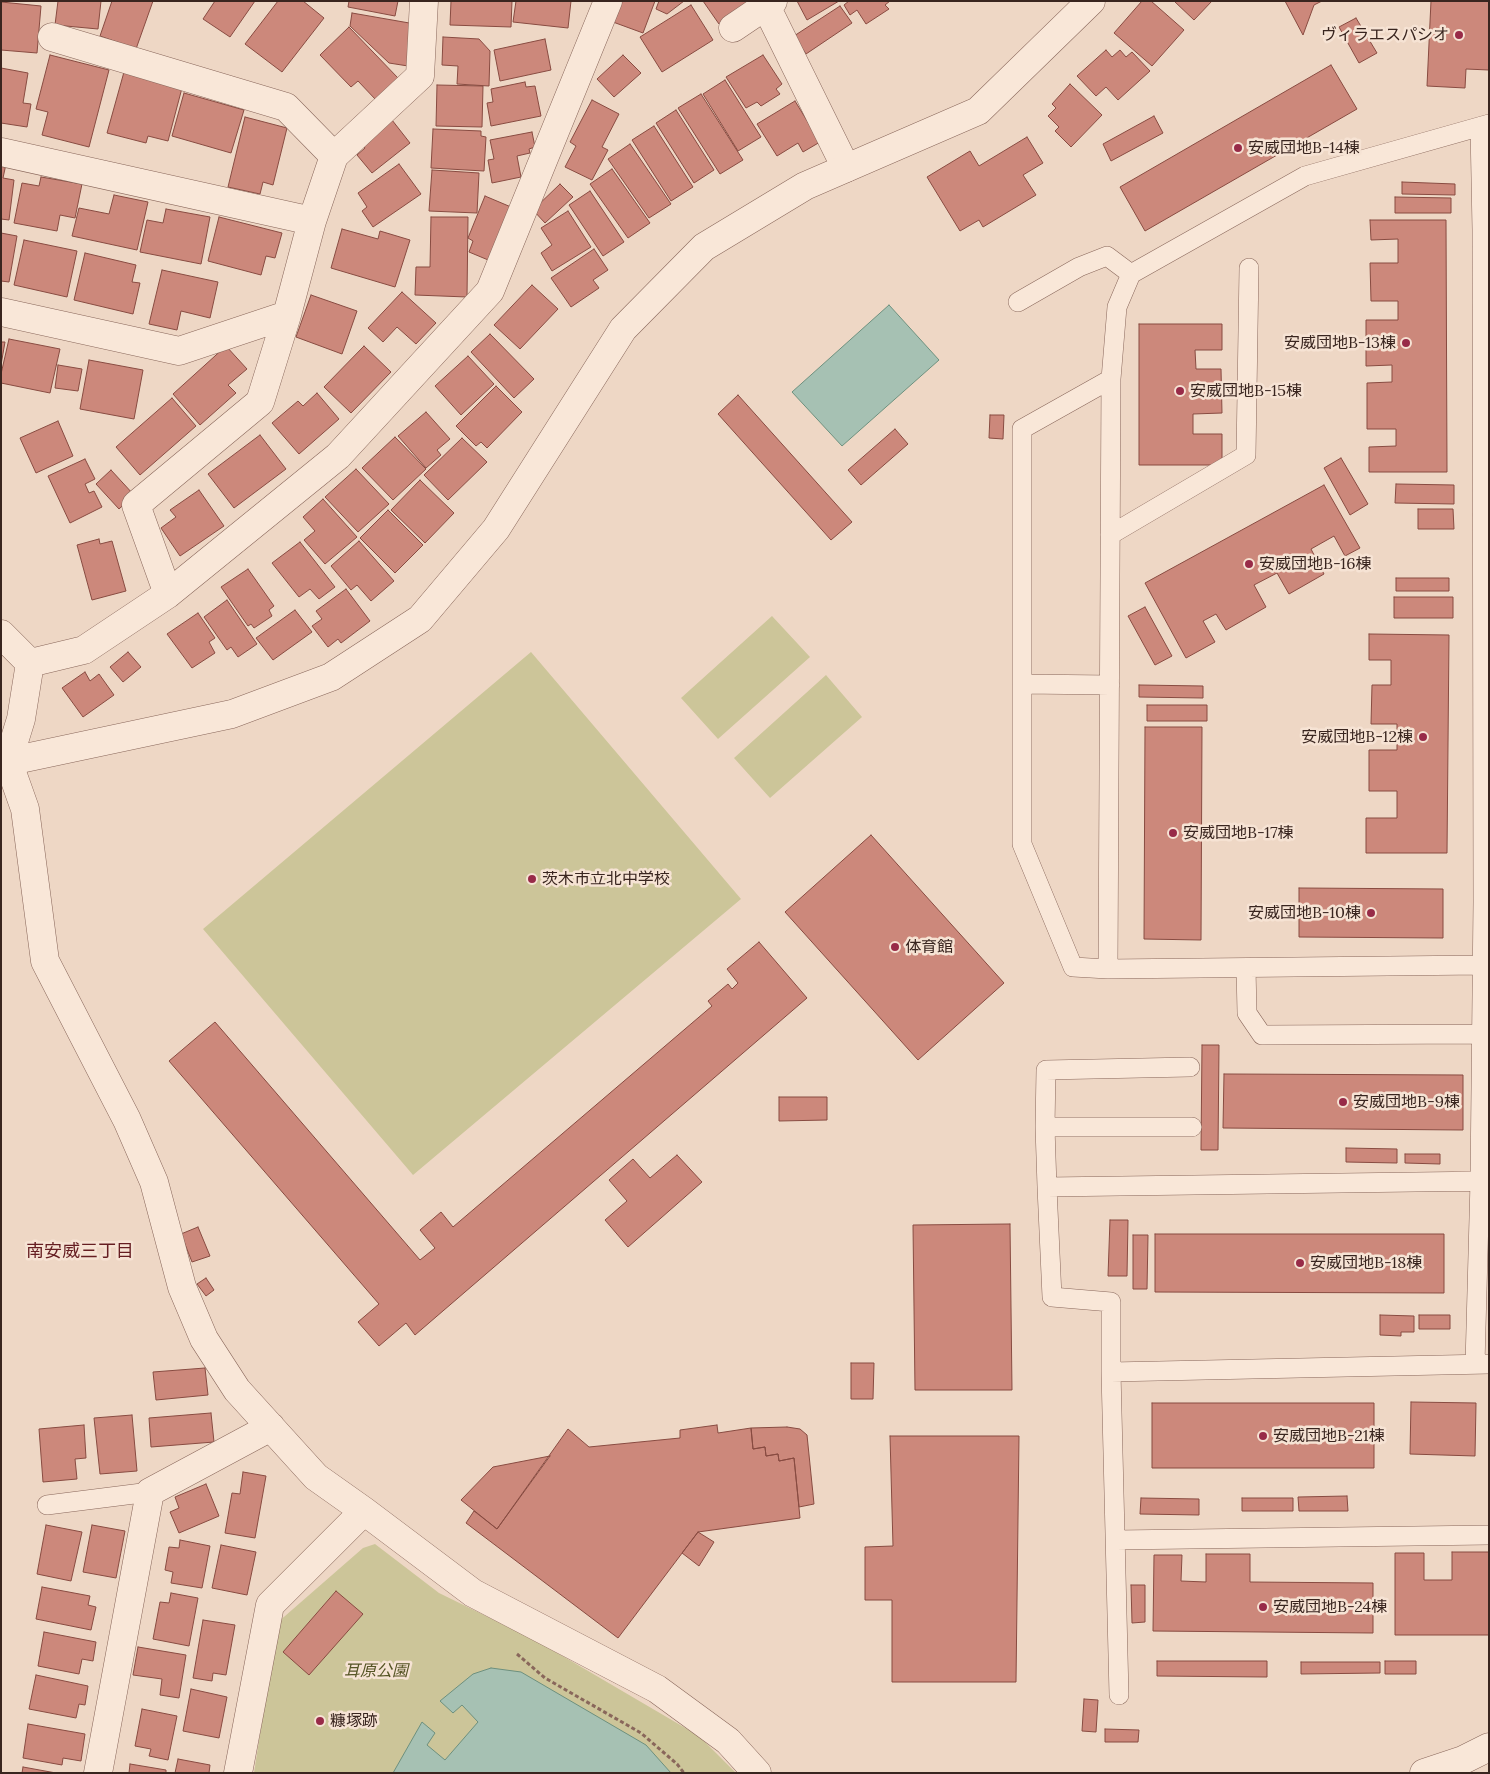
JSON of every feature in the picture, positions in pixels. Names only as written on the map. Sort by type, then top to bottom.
[{"type":"street","points":[[168,594],[136,505],[260,402],[312,221],[334,156],[420,76],[424,1]]},
{"type":"street","points":[[30,663],[84,650],[168,594],[338,456],[490,291],[608,1]]},
{"type":"street","points":[[4,760],[232,714],[331,677],[420,619],[496,529],[623,330],[704,247],[805,186],[978,111],[1091,1]]},
{"type":"street","points":[[733,28],[769,4],[846,168]]},
{"type":"street","points":[[52,37],[286,107],[334,156]]},
{"type":"street","points":[[1,152],[312,221]]},
{"type":"street","points":[[1,312],[180,351],[286,315]]},
{"type":"street","points":[[1,634],[30,663]]},
{"type":"street","points":[[30,663],[21,719],[4,760],[26,809],[45,961],[127,1120],[154,1182],[182,1287],[204,1339],[237,1390],[316,1477],[472,1593],[656,1690],[728,1741],[757,1773]]},
{"type":"street","points":[[98,1773],[150,1492],[271,1428]]},
{"type":"street","points":[[238,1773],[270,1605],[364,1512]]},
{"type":"street","points":[[1424,1773],[1462,1760],[1489,1748]]},
{"type":"lane","points":[[1108,969],[1111,379],[1117,307],[1131,274],[1305,176],[1485,126],[1486,902],[1482,965],[1481,1034],[1484,1181],[1482,1364],[1111,1372]]},
{"type":"lane","points":[[1018,302],[1079,267],[1108,256],[1131,274]]},
{"type":"lane","points":[[1110,535],[1246,455],[1249,268]]},
{"type":"lane","points":[[1111,379],[1022,429],[1022,844],[1073,967],[1108,969],[1482,965]]},
{"type":"lane","points":[[1022,684],[1110,685]]},
{"type":"lane","points":[[1246,968],[1247,1013],[1262,1035],[1481,1034]]},
{"type":"lane","points":[[1119,1695],[1111,1302],[1052,1297],[1045,1127],[1046,1070],[1190,1067]]},
{"type":"lane","points":[[1045,1127],[1192,1127]]},
{"type":"lane","points":[[1047,1187],[1484,1181]]},
{"type":"lane","points":[[47,1505],[150,1492]]},
{"type":"lane","points":[[1116,1540],[1489,1534]]},
{"type":"path","points":[[512,1650],[545,1678],[641,1733],[677,1764],[684,1773]]},
{"type":"green space","points":[[772,616],[810,657],[718,739],[681,698]]},
{"type":"green space","points":[[531,652],[741,899],[413,1175],[203,929]]},
{"type":"green space","points":[[826,675],[862,717],[770,798],[734,758]]},
{"type":"green space","name":"耳原公園","points":[[375,1544],[439,1593],[537,1641],[699,1736],[736,1773],[254,1773],[277,1623],[363,1548]]},
{"type":"shaded area","points":[[889,305],[939,360],[842,446],[792,392]]},
{"type":"shaded area","points":[[491,1668],[521,1672],[646,1745],[671,1773],[393,1773],[422,1722],[435,1733],[427,1745],[445,1760],[478,1722],[462,1705],[453,1713],[440,1701],[473,1674]]},
{"type":"building","points":[[58,1],[101,1],[98,29],[55,25]]},
{"type":"building","points":[[112,1],[153,1],[136,49],[100,36]]},
{"type":"building","points":[[215,1],[255,1],[230,37],[203,19]]},
{"type":"building","points":[[278,1],[303,1],[324,18],[282,72],[245,44]]},
{"type":"building","points":[[349,1],[398,1],[395,16],[348,7]]},
{"type":"building","points":[[451,1],[512,1],[511,27],[450,25]]},
{"type":"building","points":[[516,1],[571,1],[568,28],[513,22]]},
{"type":"building","points":[[621,1],[655,1],[643,33],[613,22]]},
{"type":"building","points":[[659,1],[684,1],[667,14],[656,9]]},
{"type":"building","points":[[703,1],[753,1],[719,24]]},
{"type":"building","points":[[797,1],[839,1],[807,20]]},
{"type":"building","points":[[849,1],[890,1],[885,5],[889,9],[866,24],[857,10],[850,15],[844,5]]},
{"type":"building","points":[[1142,1],[1151,1],[1184,30],[1152,66],[1114,33]]},
{"type":"building","points":[[1174,1],[1212,1],[1194,20]]},
{"type":"building","points":[[1285,1],[1322,1],[1314,5],[1303,35]]},
{"type":"building","name":"ヴィラエスパシオ","points":[[1431,1],[1489,1],[1489,70],[1466,69],[1465,88],[1427,86]]},
{"type":"building","points":[[1,2],[41,6],[37,53],[1,50]]},
{"type":"building","points":[[691,5],[713,40],[662,72],[640,37]]},
{"type":"building","points":[[840,6],[852,23],[806,54],[794,36]]},
{"type":"building","points":[[352,13],[415,24],[408,66],[389,63],[350,26]]},
{"type":"building","points":[[1356,18],[1377,53],[1359,63],[1339,27]]},
{"type":"building","points":[[349,27],[398,78],[376,100],[358,81],[351,87],[320,55]]},
{"type":"building","points":[[443,37],[479,39],[490,51],[489,86],[457,84],[458,66],[442,65]]},
{"type":"building","points":[[545,39],[551,70],[500,81],[494,50]]},
{"type":"building","points":[[1106,50],[1112,57],[1120,50],[1126,57],[1132,52],[1150,71],[1118,100],[1106,87],[1096,96],[1077,76]]},
{"type":"building","points":[[50,55],[109,70],[89,147],[42,135],[48,112],[36,109]]},
{"type":"building","points":[[623,55],[641,73],[614,97],[597,79]]},
{"type":"building","points":[[763,55],[782,84],[776,89],[780,94],[761,106],[757,102],[746,108],[726,77]]},
{"type":"building","name":"安威団地B-14棟","points":[[1331,65],[1357,109],[1145,231],[1120,187]]},
{"type":"building","points":[[1,68],[28,73],[23,103],[31,104],[27,127],[1,123]]},
{"type":"building","points":[[124,72],[182,88],[168,141],[148,136],[146,143],[107,133]]},
{"type":"building","points":[[725,80],[761,137],[738,151],[703,94]]},
{"type":"building","points":[[525,82],[526,87],[535,86],[541,116],[491,126],[487,103],[493,102],[491,89]]},
{"type":"building","points":[[1070,84],[1102,115],[1071,147],[1055,131],[1059,127],[1048,116],[1056,108],[1052,104]]},
{"type":"building","points":[[437,85],[483,86],[482,127],[436,126]]},
{"type":"building","points":[[184,93],[244,110],[231,153],[172,136]]},
{"type":"building","points":[[701,94],[743,160],[720,174],[678,108]]},
{"type":"building","points":[[592,100],[619,114],[602,147],[608,150],[592,180],[565,167],[576,146],[570,142]]},
{"type":"building","points":[[795,101],[820,142],[803,152],[798,143],[777,156],[757,124]]},
{"type":"building","points":[[676,110],[714,170],[694,183],[656,123]]},
{"type":"building","points":[[1154,116],[1163,133],[1111,161],[1103,144]]},
{"type":"building","points":[[245,117],[287,128],[273,185],[263,182],[260,194],[228,187]]},
{"type":"building","points":[[392,120],[410,143],[372,173],[357,155],[365,148],[362,144]]},
{"type":"building","points":[[654,126],[693,187],[671,201],[632,140]]},
{"type":"building","points":[[433,129],[481,131],[481,136],[486,137],[484,171],[431,168]]},
{"type":"building","points":[[532,132],[535,147],[529,149],[530,153],[517,156],[521,177],[492,183],[488,160],[494,159],[490,140]]},
{"type":"building","points":[[1027,137],[1043,163],[1023,175],[1036,195],[983,227],[979,220],[960,231],[927,177],[970,151],[979,166]]},
{"type":"building","points":[[630,144],[671,204],[649,218],[608,159]]},
{"type":"building","points":[[1,163],[6,164],[3,178],[14,180],[9,220],[1,219]]},
{"type":"building","points":[[399,164],[421,194],[373,227],[362,211],[367,207],[358,193]]},
{"type":"building","points":[[612,169],[650,223],[628,238],[590,184]]},
{"type":"building","points":[[432,170],[479,173],[477,213],[429,211]]},
{"type":"building","points":[[41,177],[82,184],[75,218],[60,215],[57,231],[14,223],[22,183],[39,186]]},
{"type":"building","points":[[1402,182],[1455,184],[1455,195],[1402,194]]},
{"type":"building","points":[[560,184],[573,197],[545,223],[533,210]]},
{"type":"building","points":[[590,191],[624,242],[603,256],[569,205]]},
{"type":"building","points":[[114,195],[148,202],[137,250],[72,236],[79,208],[109,214]]},
{"type":"building","points":[[485,196],[511,207],[493,262],[469,252],[473,241],[468,238]]},
{"type":"building","points":[[1395,197],[1451,198],[1451,213],[1395,213]]},
{"type":"building","points":[[166,209],[210,217],[201,264],[140,252],[147,220],[163,223]]},
{"type":"building","points":[[568,211],[591,247],[552,271],[541,253],[552,245],[541,228]]},
{"type":"building","points":[[219,217],[282,233],[275,258],[266,256],[261,275],[208,261]]},
{"type":"building","points":[[431,217],[468,217],[467,297],[415,295],[416,267],[430,267]]},
{"type":"building","name":"安威団地B-13棟","points":[[1370,220],[1446,220],[1447,472],[1369,472],[1369,447],[1396,446],[1396,429],[1367,429],[1367,383],[1392,382],[1392,365],[1366,366],[1366,320],[1398,320],[1398,301],[1371,301],[1370,263],[1398,263],[1398,239],[1371,240]]},
{"type":"building","points":[[342,229],[378,239],[380,231],[410,240],[395,287],[331,268]]},
{"type":"building","points":[[1,233],[17,236],[9,282],[1,281]]},
{"type":"building","points":[[24,240],[77,251],[67,297],[14,285]]},
{"type":"building","points":[[594,249],[608,270],[593,280],[599,288],[571,307],[551,278]]},
{"type":"building","points":[[85,253],[136,265],[132,282],[140,283],[133,314],[74,300]]},
{"type":"building","points":[[162,270],[218,282],[210,318],[181,311],[177,330],[149,324]]},
{"type":"building","points":[[532,285],[558,309],[520,349],[494,325]]},
{"type":"building","points":[[402,292],[436,323],[416,344],[397,327],[383,342],[368,328]]},
{"type":"building","points":[[311,295],[357,311],[342,354],[296,337]]},
{"type":"building","name":"安威団地B-15棟","points":[[1139,324],[1222,324],[1222,350],[1195,350],[1196,369],[1221,369],[1222,413],[1193,414],[1193,434],[1222,434],[1222,465],[1139,465]]},
{"type":"building","points":[[490,334],[534,379],[514,398],[471,352]]},
{"type":"building","points":[[9,339],[60,349],[50,393],[1,383],[1,374]]},
{"type":"building","points":[[1,342],[5,342],[1,365]]},
{"type":"building","points":[[226,346],[247,369],[228,385],[236,393],[200,425],[173,394]]},
{"type":"building","points":[[364,346],[391,372],[351,413],[324,387]]},
{"type":"building","points":[[468,356],[494,384],[461,415],[435,386]]},
{"type":"building","points":[[89,360],[143,370],[134,419],[80,409]]},
{"type":"building","points":[[58,365],[82,369],[78,391],[55,388]]},
{"type":"building","points":[[496,386],[522,412],[487,448],[481,442],[476,446],[456,426]]},
{"type":"building","points":[[317,393],[339,419],[299,454],[272,423],[298,401],[303,406]]},
{"type":"building","points":[[738,395],[852,522],[831,540],[718,414]]},
{"type":"building","points":[[172,398],[196,426],[140,475],[116,447]]},
{"type":"building","points":[[426,412],[450,439],[437,450],[441,455],[426,468],[398,436]]},
{"type":"building","points":[[990,415],[1004,415],[1003,439],[989,438]]},
{"type":"building","points":[[58,421],[73,456],[36,473],[20,438]]},
{"type":"building","points":[[895,429],[908,444],[861,485],[848,470]]},
{"type":"building","points":[[260,435],[286,469],[234,508],[208,474]]},
{"type":"building","points":[[395,437],[426,469],[393,500],[362,468]]},
{"type":"building","points":[[462,438],[487,462],[448,500],[424,475]]},
{"type":"building","points":[[1341,458],[1368,504],[1350,515],[1324,468]]},
{"type":"building","points":[[85,459],[95,479],[85,484],[89,493],[94,491],[102,507],[70,523],[48,476]]},
{"type":"building","points":[[356,469],[389,504],[358,532],[325,497]]},
{"type":"building","points":[[111,470],[134,495],[119,509],[96,484]]},
{"type":"building","points":[[420,480],[454,513],[425,543],[391,510]]},
{"type":"building","points":[[1396,484],[1454,485],[1454,504],[1395,503]]},
{"type":"building","name":"安威団地B-16棟","points":[[1324,485],[1360,548],[1345,556],[1334,536],[1311,549],[1324,574],[1289,594],[1277,573],[1254,585],[1266,607],[1226,630],[1216,614],[1203,621],[1215,642],[1186,658],[1145,583]]},
{"type":"building","points":[[199,490],[224,526],[180,556],[161,528],[176,517],[170,510]]},
{"type":"building","points":[[323,499],[357,537],[325,564],[304,540],[315,531],[303,517]]},
{"type":"building","points":[[1418,509],[1453,509],[1454,529],[1418,529]]},
{"type":"building","points":[[388,510],[423,545],[395,573],[360,538]]},
{"type":"building","points":[[99,539],[100,544],[112,541],[126,591],[92,600],[77,545]]},
{"type":"building","points":[[359,541],[394,581],[371,601],[357,585],[351,590],[331,566]]},
{"type":"building","points":[[300,542],[335,587],[319,599],[310,589],[299,597],[272,563]]},
{"type":"building","points":[[248,569],[274,606],[269,610],[272,616],[254,628],[251,624],[248,626],[221,587]]},
{"type":"building","points":[[1396,578],[1449,578],[1449,591],[1396,591]]},
{"type":"building","points":[[346,589],[370,621],[341,643],[338,639],[328,647],[312,626],[322,619],[316,611]]},
{"type":"building","points":[[1394,597],[1453,597],[1453,618],[1394,618]]},
{"type":"building","points":[[227,600],[257,644],[238,657],[231,647],[227,650],[204,617]]},
{"type":"building","points":[[1145,607],[1172,656],[1155,665],[1128,616]]},
{"type":"building","points":[[295,610],[312,632],[273,660],[256,638]]},
{"type":"building","points":[[198,613],[215,638],[209,642],[215,653],[192,668],[167,634]]},
{"type":"building","name":"安威団地B-12棟","points":[[1369,634],[1449,635],[1447,853],[1366,853],[1366,818],[1397,818],[1397,791],[1369,791],[1369,750],[1397,750],[1397,724],[1371,724],[1372,685],[1391,685],[1391,660],[1369,660]]},
{"type":"building","points":[[128,652],[141,667],[123,682],[110,667]]},
{"type":"building","points":[[85,672],[90,681],[99,674],[114,695],[83,717],[62,688]]},
{"type":"building","points":[[1139,685],[1203,686],[1203,698],[1139,697]]},
{"type":"building","points":[[1147,705],[1207,705],[1207,721],[1147,721]]},
{"type":"building","name":"安威団地B-17棟","points":[[1145,727],[1202,727],[1201,940],[1144,939]]},
{"type":"building","name":"体育館","points":[[871,835],[1004,983],[918,1060],[785,912]]},
{"type":"building","name":"安威団地B-10棟","points":[[1299,888],[1443,889],[1443,938],[1299,937]]},
{"type":"building","points":[[759,942],[807,998],[415,1335],[406,1323],[379,1346],[358,1322],[379,1304],[169,1061],[215,1022],[420,1260],[435,1248],[420,1230],[441,1212],[453,1227],[712,1006],[708,1001],[728,984],[732,989],[738,983],[727,969]]},
{"type":"building","points":[[1202,1045],[1219,1045],[1218,1150],[1201,1150]]},
{"type":"building","name":"安威団地B-9棟","points":[[1224,1074],[1463,1075],[1463,1130],[1223,1128]]},
{"type":"building","points":[[779,1097],[827,1097],[827,1120],[779,1121]]},
{"type":"building","points":[[1346,1148],[1397,1149],[1397,1163],[1346,1162]]},
{"type":"building","points":[[1405,1154],[1440,1154],[1440,1164],[1405,1163]]},
{"type":"building","points":[[677,1155],[702,1182],[628,1247],[605,1220],[627,1201],[609,1180],[633,1159],[650,1178]]},
{"type":"building","points":[[1110,1220],[1128,1220],[1127,1276],[1108,1276]]},
{"type":"building","points":[[1010,1224],[1012,1390],[915,1390],[913,1225]]},
{"type":"building","points":[[198,1227],[210,1256],[192,1262],[181,1234]]},
{"type":"building","name":"安威団地B-18棟","points":[[1155,1234],[1444,1234],[1444,1293],[1155,1292]]},
{"type":"building","points":[[1133,1235],[1148,1235],[1147,1289],[1133,1289]]},
{"type":"building","points":[[206,1278],[214,1290],[206,1296],[197,1284]]},
{"type":"building","points":[[1380,1315],[1414,1316],[1414,1332],[1401,1332],[1401,1336],[1380,1335]]},
{"type":"building","points":[[1419,1315],[1450,1315],[1450,1329],[1419,1329]]},
{"type":"building","points":[[851,1363],[874,1363],[873,1399],[851,1399]]},
{"type":"building","points":[[205,1368],[208,1395],[156,1400],[153,1372]]},
{"type":"building","points":[[1411,1402],[1476,1403],[1475,1456],[1410,1454]]},
{"type":"building","name":"安威団地B-21棟","points":[[1152,1403],[1374,1403],[1374,1468],[1152,1468]]},
{"type":"building","points":[[211,1413],[214,1442],[151,1447],[149,1418]]},
{"type":"building","points":[[132,1415],[137,1471],[100,1474],[94,1418]]},
{"type":"building","points":[[84,1425],[86,1458],[75,1459],[77,1479],[43,1482],[39,1429]]},
{"type":"building","points":[[717,1425],[718,1433],[751,1428],[753,1449],[765,1447],[766,1456],[778,1454],[779,1461],[794,1458],[800,1518],[698,1532],[618,1638],[466,1523],[474,1511],[497,1529],[568,1429],[589,1447],[680,1438],[680,1430]]},
{"type":"building","points":[[787,1427],[800,1429],[807,1435],[814,1504],[799,1507],[794,1458],[779,1461],[778,1454],[766,1456],[765,1447],[753,1449],[751,1428]]},
{"type":"building","points":[[890,1436],[1019,1436],[1016,1682],[892,1682],[892,1600],[865,1600],[865,1547],[893,1546]]},
{"type":"building","points":[[550,1456],[497,1529],[461,1500],[493,1467]]},
{"type":"building","points":[[243,1472],[266,1476],[255,1538],[225,1533],[232,1493],[240,1494]]},
{"type":"building","points":[[206,1484],[219,1516],[179,1533],[170,1512],[179,1508],[175,1497]]},
{"type":"building","points":[[1347,1496],[1348,1511],[1299,1511],[1298,1497]]},
{"type":"building","points":[[1141,1498],[1199,1499],[1199,1515],[1140,1514]]},
{"type":"building","points":[[1242,1498],[1293,1498],[1293,1511],[1242,1511]]},
{"type":"building","points":[[46,1525],[82,1532],[71,1581],[37,1574]]},
{"type":"building","points":[[92,1525],[125,1531],[116,1578],[83,1572]]},
{"type":"building","points":[[698,1532],[714,1542],[699,1566],[682,1553]]},
{"type":"building","points":[[180,1540],[210,1546],[202,1588],[171,1583],[173,1572],[165,1570],[169,1547],[179,1548]]},
{"type":"building","points":[[221,1545],[256,1552],[247,1595],[212,1588]]},
{"type":"building","points":[[1452,1552],[1489,1552],[1489,1635],[1395,1635],[1395,1553],[1424,1553],[1424,1580],[1452,1580]]},
{"type":"building","name":"安威団地B-24棟","points":[[1206,1554],[1250,1554],[1250,1582],[1373,1583],[1373,1633],[1153,1631],[1154,1555],[1182,1555],[1181,1581],[1206,1582]]},
{"type":"building","points":[[1131,1585],[1145,1585],[1145,1622],[1132,1623]]},
{"type":"building","points":[[42,1587],[90,1596],[88,1605],[96,1607],[91,1630],[36,1619]]},
{"type":"building","points":[[336,1591],[363,1614],[309,1675],[283,1652]]},
{"type":"building","points":[[171,1593],[198,1598],[189,1646],[153,1639],[160,1602],[169,1603]]},
{"type":"building","points":[[203,1620],[235,1625],[226,1675],[213,1673],[212,1681],[193,1678]]},
{"type":"building","points":[[44,1632],[96,1642],[93,1661],[82,1659],[79,1674],[38,1666]]},
{"type":"building","points":[[138,1647],[186,1655],[179,1698],[160,1695],[162,1679],[133,1675]]},
{"type":"building","points":[[1157,1661],[1267,1661],[1267,1677],[1157,1676]]},
{"type":"building","points":[[1385,1661],[1416,1661],[1416,1674],[1385,1674]]},
{"type":"building","points":[[1301,1662],[1380,1662],[1380,1673],[1301,1674]]},
{"type":"building","points":[[36,1675],[88,1686],[85,1705],[79,1704],[76,1718],[29,1709]]},
{"type":"building","points":[[191,1689],[227,1697],[219,1738],[183,1731]]},
{"type":"building","points":[[1084,1699],[1098,1700],[1096,1732],[1082,1731]]},
{"type":"building","points":[[142,1709],[177,1716],[168,1760],[149,1756],[151,1749],[135,1746]]},
{"type":"building","points":[[28,1724],[85,1734],[81,1761],[63,1758],[62,1765],[23,1758]]},
{"type":"building","points":[[1105,1729],[1139,1730],[1138,1742],[1105,1742]]},
{"type":"building","points":[[178,1759],[210,1765],[209,1773],[175,1773]]},
{"type":"building","points":[[130,1764],[166,1770],[166,1773],[129,1773]]},
{"type":"building","points":[[23,1767],[56,1773],[22,1773]]},
{"type":"place","name":"ヴィラエスパシオ","points":[[1459,35]]},
{"type":"place","name":"安威団地B-14棟","points":[[1238,148]]},
{"type":"place","name":"安威団地B-13棟","points":[[1406,343]]},
{"type":"place","name":"安威団地B-15棟","points":[[1180,391]]},
{"type":"place","name":"安威団地B-16棟","points":[[1249,564]]},
{"type":"place","name":"安威団地B-12棟","points":[[1423,737]]},
{"type":"place","name":"安威団地B-17棟","points":[[1173,833]]},
{"type":"place","name":"茨木市立北中学校","points":[[532,879]]},
{"type":"place","name":"安威団地B-10棟","points":[[1371,913]]},
{"type":"place","name":"体育館","points":[[895,947]]},
{"type":"place","name":"安威団地B-9棟","points":[[1343,1102]]},
{"type":"place","name":"安威団地B-18棟","points":[[1300,1263]]},
{"type":"place","name":"安威団地B-21棟","points":[[1263,1436]]},
{"type":"place","name":"安威団地B-24棟","points":[[1263,1607]]},
{"type":"place","name":"糠塚跡","points":[[320,1721]]},
{"type":"district","name":"南安威三丁目","points":[[80,1252]]}]
